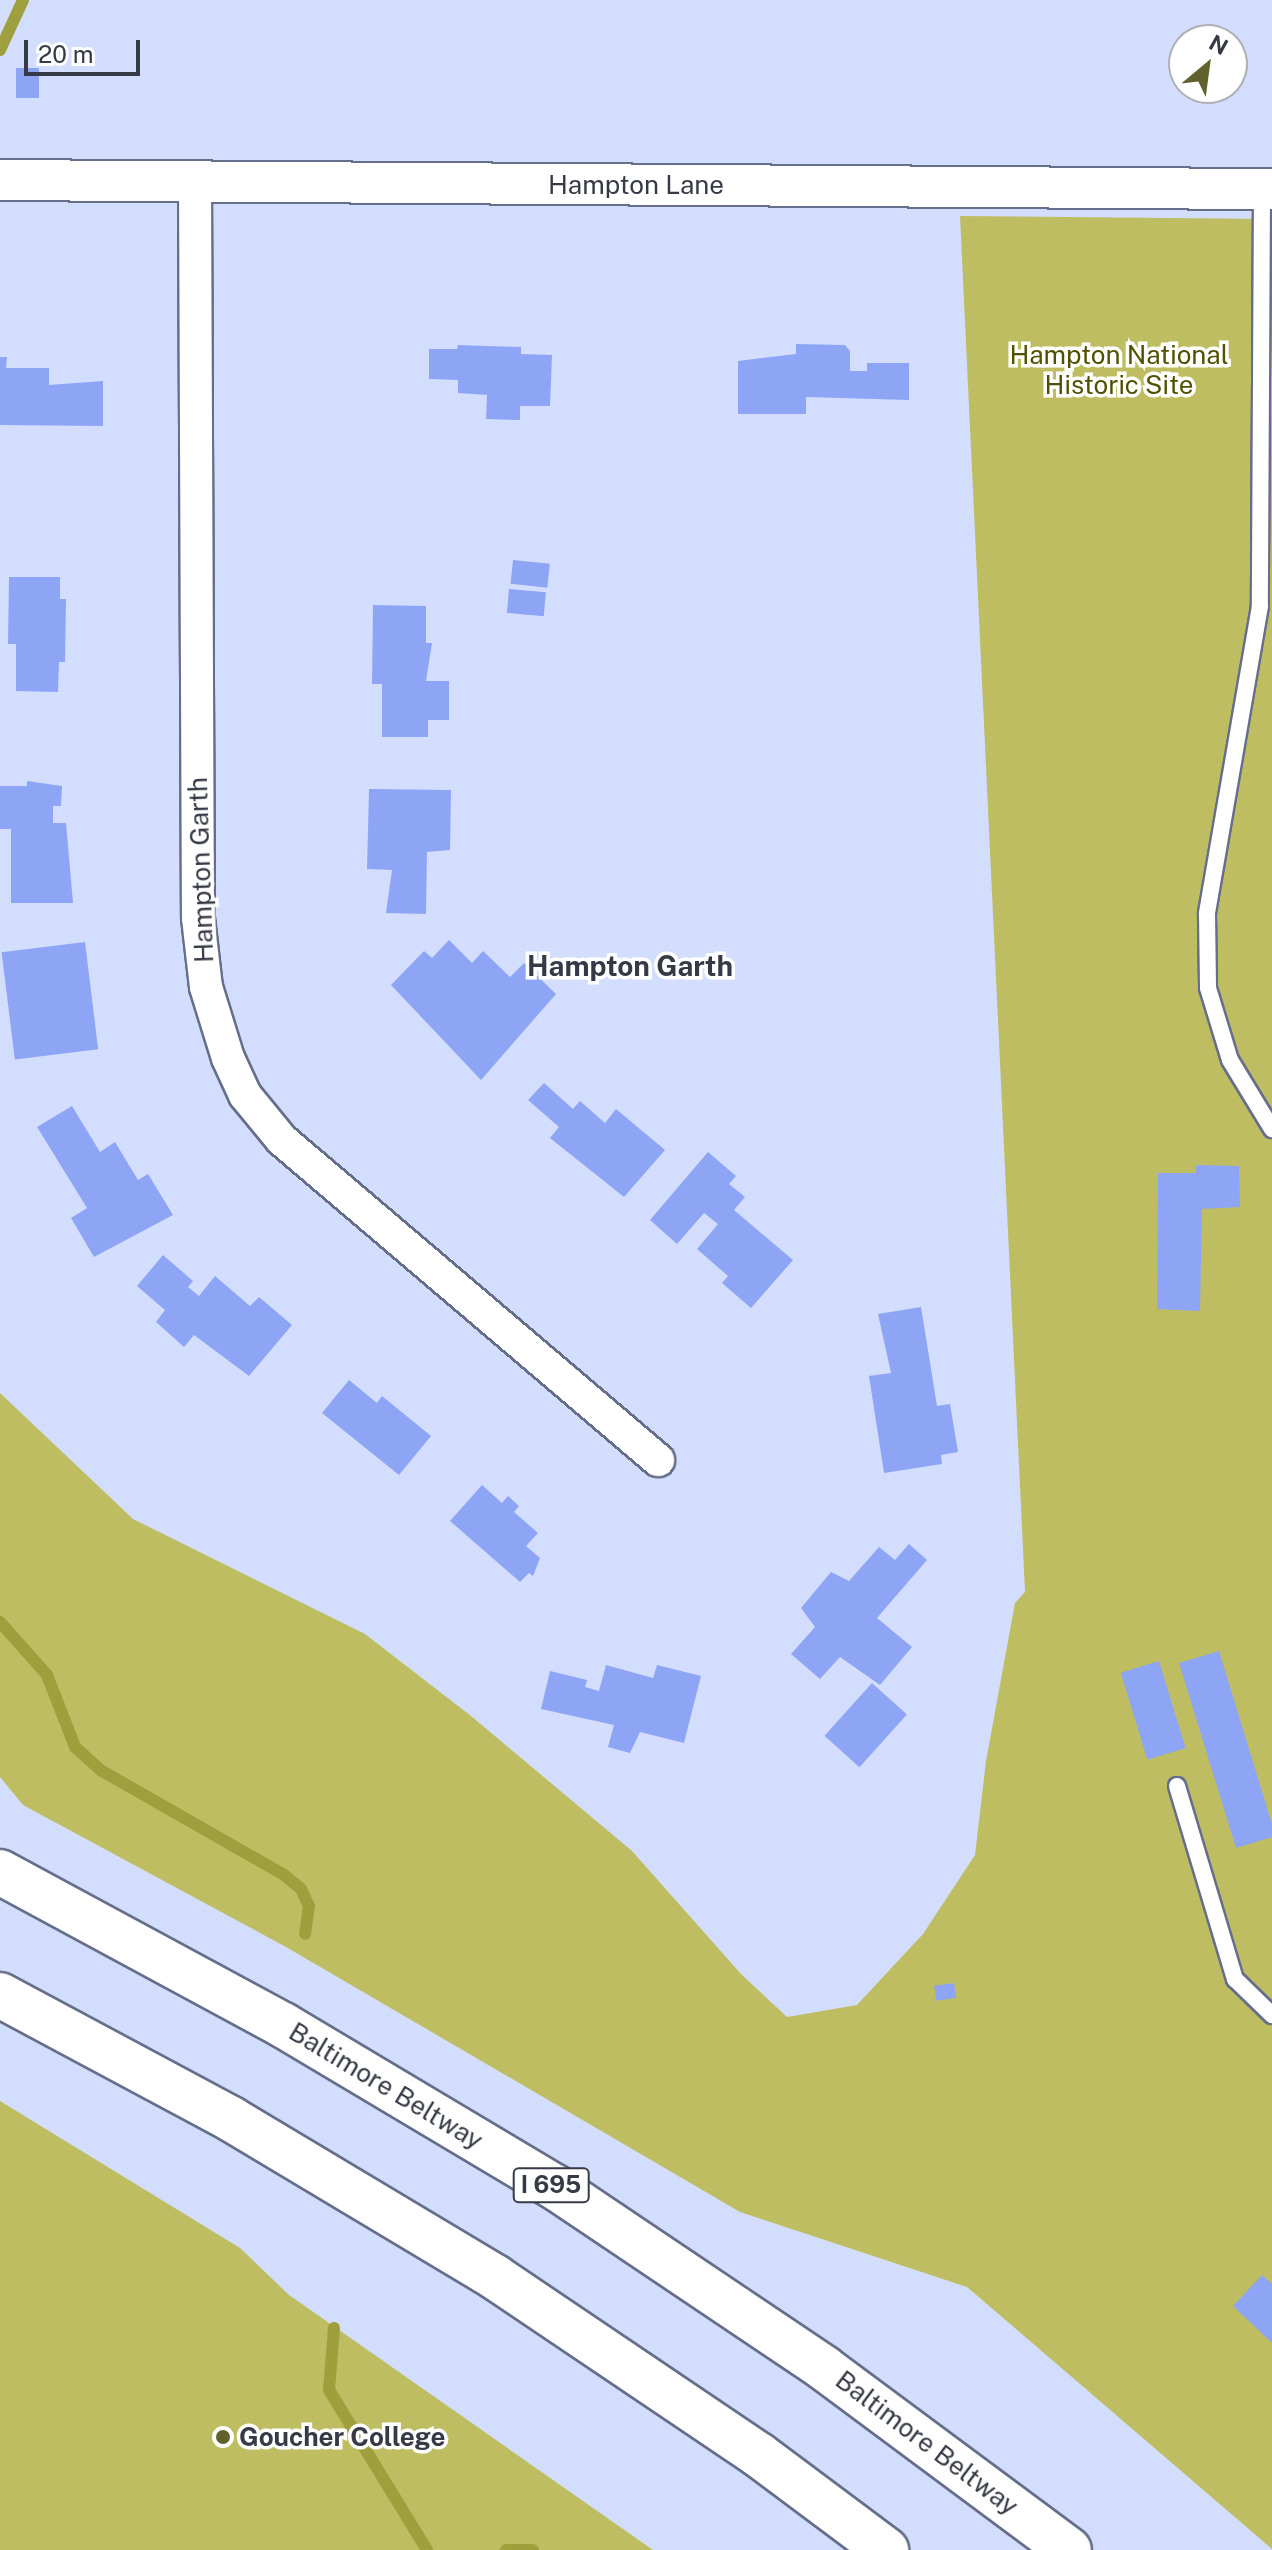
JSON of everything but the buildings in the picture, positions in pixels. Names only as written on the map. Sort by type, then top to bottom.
[{"type":"highway","name":"Baltimore Beltway","points":[[0,1872],[283,2025],[555,2187],[824,2368],[1069,2550]]},
{"type":"highway","points":[[0,1995],[231,2119],[495,2277],[759,2455],[886,2550]]},
{"type":"street","name":"Hampton Lane","points":[[0,180],[1267,189]]},
{"type":"street","name":"Hampton Garth","points":[[195,183],[198,918],[206,987],[228,1058],[245,1095],[282,1140],[658,1460]]},
{"type":"lane","points":[[1267,189],[1260,606],[1207,914],[1208,988],[1230,1060],[1272,1129]]},
{"type":"lane","points":[[1177,1786],[1235,1979],[1272,2015]]},
{"type":"green space","name":"Hampton National Historic Site","points":[[960,216],[1272,219],[1272,2549],[967,2287],[740,2212],[286,1947],[23,1805],[0,1777],[0,1393],[133,1519],[365,1634],[471,1716],[632,1851],[741,1974],[787,2017],[857,2005],[923,1934],[975,1855],[986,1761],[1015,1603],[1025,1592]]},
{"type":"green space","name":"Goucher College","points":[[0,2101],[240,2248],[289,2295],[653,2550],[0,2550]]},
{"type":"waterway","points":[[0,50],[23,0]]},
{"type":"waterway","points":[[0,1622],[47,1675],[75,1747],[102,1771],[284,1875],[301,1889],[309,1906],[305,1934]]},
{"type":"waterway","points":[[334,2328],[329,2390],[427,2550]]},
{"type":"waterway","points":[[506,2550],[533,2550]]},
{"type":"place","name":"Goucher College","points":[[223,2437]]},
{"type":"district","name":"Hampton Garth","points":[[630,966]]}]
